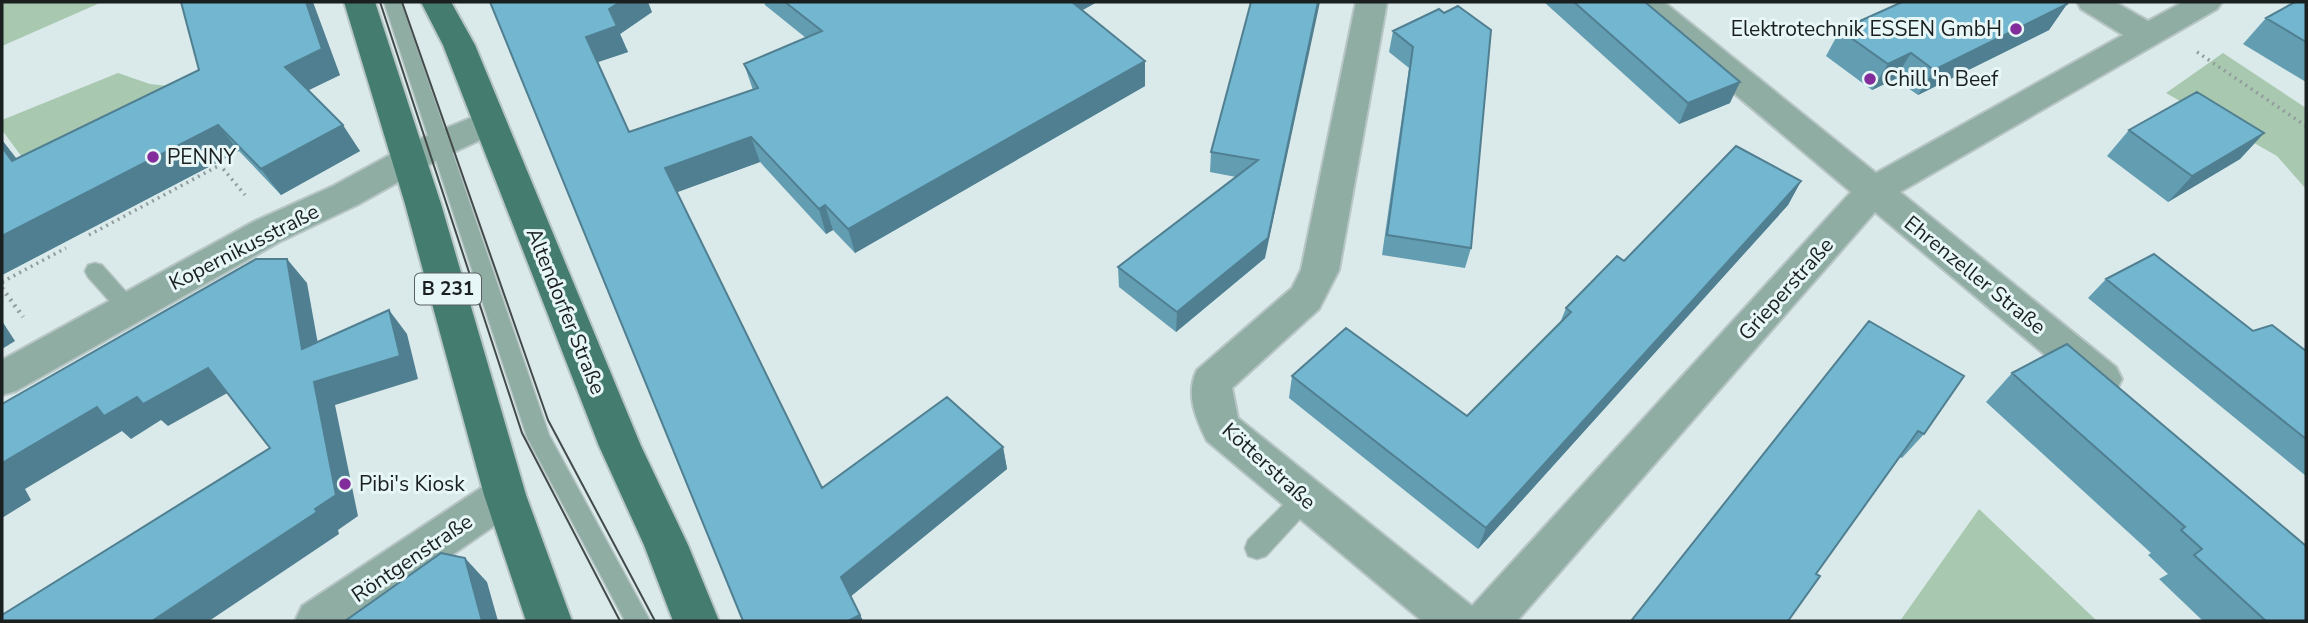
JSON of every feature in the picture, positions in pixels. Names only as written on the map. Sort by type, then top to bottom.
[{"type":"main road","name":"B 231","points":[[359,2],[425,151],[505,495],[549,621]]},
{"type":"main road","name":"Altendorfer Straße","points":[[436,2],[459,45],[620,446],[666,545],[696,621]]},
{"type":"street","name":"Kötterstraße","points":[[1371,2],[1320,270],[1306,298],[1211,382],[1214,410],[1222,429],[1304,499],[1456,621]]},
{"type":"street","name":"Ehrenzeller Straße","points":[[1644,2],[2126,400]]},
{"type":"street","points":[[2092,2],[2152,32]]},
{"type":"street","name":"Grieperstraße","points":[[1488,621],[1873,191],[2206,2]]},
{"type":"street","name":"Kopernikusstraße","points":[[2,379],[128,308],[425,151],[490,122]]},
{"type":"street","name":"Röntgenstraße","points":[[318,621],[505,495]]},
{"type":"lane","points":[[392,2],[425,151],[538,438],[638,621]]},
{"type":"lane","points":[[95,271],[128,308]]},
{"type":"lane","points":[[1257,548],[1304,499]]},
{"type":"path","points":[[2152,32],[2214,62],[2306,126]]},
{"type":"path","points":[[214,158],[253,203]]},
{"type":"path","points":[[87,236],[220,165]]},
{"type":"path","points":[[2,282],[75,243]]},
{"type":"path","points":[[2,288],[30,328]]},
{"type":"green space","points":[[2,2],[102,2],[2,46]]},
{"type":"green space","points":[[2223,53],[2306,108],[2306,189],[2277,156],[2166,93]]},
{"type":"green space","points":[[118,73],[150,84],[188,88],[41,183],[2,130],[2,120]]},
{"type":"green space","points":[[1979,509],[2097,621],[1900,621]]},
{"type":"building","points":[[181,2],[306,2],[322,49],[285,67],[343,125],[261,169],[218,125],[2,236],[2,147],[12,161],[199,70]]},
{"type":"building","points":[[490,2],[620,2],[609,9],[617,26],[586,37],[629,132],[758,88],[744,64],[822,31],[785,2],[1072,2],[1145,61],[848,229],[825,205],[819,209],[751,137],[665,168],[822,488],[947,397],[1003,447],[841,577],[860,615],[848,621],[743,621]]},
{"type":"building","points":[[1251,2],[1318,2],[1268,238],[1177,312],[1118,267],[1258,160],[1211,152]]},
{"type":"building","points":[[1574,2],[1645,2],[1740,82],[1688,103]]},
{"type":"building","points":[[1902,2],[2067,4],[1934,70],[1911,53],[1888,64],[1840,30]]},
{"type":"building","points":[[2295,2],[2306,2],[2306,42],[2266,18]]},
{"type":"building","points":[[1458,6],[1491,30],[1471,248],[1387,235],[1413,47],[1393,31],[1439,9],[1444,13]]},
{"type":"building","points":[[2197,92],[2264,133],[2192,176],[2129,130]]},
{"type":"building","points":[[1736,146],[1801,181],[1486,528],[1292,376],[1346,328],[1467,416],[1571,312],[1566,308],[1617,256],[1624,261]]},
{"type":"building","points":[[2154,254],[2253,331],[2272,325],[2306,351],[2306,439],[2106,279]]},
{"type":"building","points":[[256,259],[287,259],[302,349],[389,310],[400,356],[314,382],[336,495],[315,509],[317,512],[152,621],[2,621],[2,615],[270,448],[208,368],[143,404],[137,397],[104,416],[97,407],[2,463],[2,404]]},
{"type":"building","points":[[1869,321],[1964,376],[1924,434],[1918,431],[1816,574],[1820,576],[1788,621],[1631,621]]},
{"type":"building","points":[[2067,344],[2306,546],[2306,621],[2266,621],[2194,555],[2202,549],[2181,530],[2185,527],[2012,373]]},
{"type":"building","points":[[441,553],[465,558],[482,621],[345,621]]},
{"type":"tram line","points":[[380,2],[522,433],[620,621]]},
{"type":"tram line","points":[[402,2],[548,420],[655,621]]},
{"type":"place","name":"Elektrotechnik ESSEN GmbH","points":[[2016,29]]},
{"type":"place","name":"Chill 'n Beef","points":[[1870,79]]},
{"type":"place","name":"PENNY","points":[[153,157]]},
{"type":"place","name":"Pibi's Kiosk","points":[[345,484]]}]
